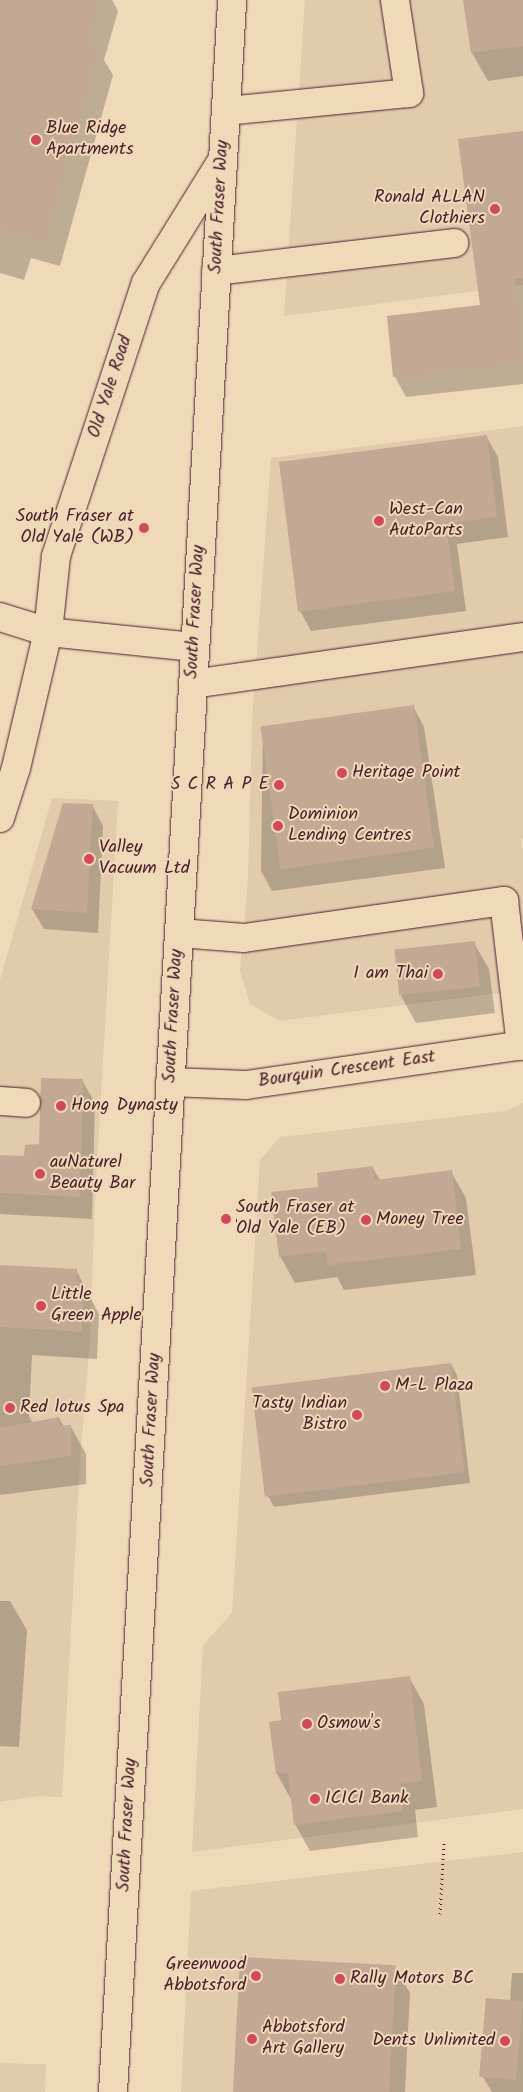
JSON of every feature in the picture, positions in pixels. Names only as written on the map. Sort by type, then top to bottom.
[{"type":"main road","name":"South Fraser Way","points":[[113,2092],[232,0]]},
{"type":"main road","points":[[226,112],[409,93],[395,0]]},
{"type":"main road","name":"Old Yale Road","points":[[0,818],[16,768],[48,632],[56,556],[146,283],[223,159]]},
{"type":"main road","points":[[216,270],[454,243]]},
{"type":"main road","points":[[0,617],[48,632],[194,647]]},
{"type":"main road","points":[[193,684],[523,637]]},
{"type":"main road","points":[[179,933],[244,938],[504,902],[522,1046]]},
{"type":"main road","name":"Bourquin Crescent East","points":[[170,1082],[246,1085],[522,1046]]},
{"type":"path","points":[[226,1219],[248,1221]]},
{"type":"path","points":[[440,1914],[444,1843]]},
{"type":"shaded area","points":[[305,0],[523,0],[523,285],[284,316]]},
{"type":"shaded area","points":[[523,426],[523,838],[521,839],[523,856],[523,990],[279,1021],[250,1004],[240,971],[248,879],[252,720],[271,458]]},
{"type":"shaded area","points":[[52,798],[118,801],[95,1200],[90,1339],[80,1462],[62,1797],[38,1796],[0,1802],[0,980]]},
{"type":"shaded area","name":"M-L Plaza","points":[[523,1103],[523,1809],[192,1852],[203,1645],[232,1613],[260,1160],[280,1137],[505,1111]]},
{"type":"shaded area","points":[[523,1852],[523,2092],[181,2092],[191,1891]]},
{"type":"shaded area","points":[[0,2063],[46,2065],[45,2092],[0,2092]]},
{"type":"building","name":"Blue Ridge Apartments","points":[[0,0],[99,0],[87,44],[99,47],[45,240],[0,228]]},
{"type":"building","points":[[463,0],[523,0],[523,46],[471,53]]},
{"type":"building","points":[[523,131],[523,278],[514,279],[523,362],[393,377],[387,316],[480,305],[458,139]]},
{"type":"building","name":"West-Can AutoParts","points":[[487,435],[497,517],[446,524],[455,591],[298,612],[279,462]]},
{"type":"building","name":"Heritage Point","points":[[414,705],[434,848],[281,869],[261,727]]},
{"type":"building","points":[[63,803],[93,804],[87,913],[31,909]]},
{"type":"building","name":"I am Thai","points":[[475,941],[480,987],[399,995],[394,949]]},
{"type":"building","points":[[41,1078],[83,1079],[80,1197],[0,1193],[0,1155],[24,1156],[25,1145],[39,1144]]},
{"type":"building","name":"Money Tree","points":[[373,1166],[375,1180],[452,1170],[461,1249],[328,1265],[326,1251],[279,1257],[271,1192],[318,1187],[317,1173]]},
{"type":"building","name":"Little Green Apple","points":[[0,1265],[77,1269],[77,1280],[84,1285],[82,1332],[0,1327]]},
{"type":"building","name":"Tasty Indian Bistro","points":[[451,1363],[464,1472],[265,1497],[251,1387]]},
{"type":"building","name":"Red lotus Spa","points":[[59,1417],[60,1426],[71,1425],[71,1456],[0,1466],[0,1428]]},
{"type":"building","points":[[410,1676],[422,1781],[401,1784],[403,1811],[294,1825],[288,1773],[276,1774],[269,1722],[281,1720],[278,1692]]},
{"type":"building","points":[[240,1957],[396,1965],[389,2092],[233,2092]]},
{"type":"building","points":[[486,1998],[523,2001],[516,2080],[479,2077]]},
{"type":"place","name":"Blue Ridge Apartments","points":[[36,140]]},
{"type":"place","name":"Ronald ALLAN Clothiers","points":[[495,209]]},
{"type":"place","name":"West-Can AutoParts","points":[[379,521]]},
{"type":"place","name":"South Fraser at Old Yale (WB)","points":[[144,528]]},
{"type":"place","name":"Heritage Point","points":[[342,773]]},
{"type":"place","name":"S C R A P E","points":[[279,785]]},
{"type":"place","name":"Dominion Lending Centres","points":[[278,826]]},
{"type":"place","name":"Valley Vacuum Ltd","points":[[89,859]]},
{"type":"place","name":"I am Thai","points":[[438,974]]},
{"type":"place","name":"Hong Dynasty","points":[[61,1106]]},
{"type":"place","name":"auNaturel Beauty Bar","points":[[40,1174]]},
{"type":"place","name":"South Fraser at Old Yale (EB)","points":[[226,1219]]},
{"type":"place","name":"Money Tree","points":[[366,1220]]},
{"type":"place","name":"Little Green Apple","points":[[41,1306]]},
{"type":"place","name":"M-L Plaza","points":[[385,1386]]},
{"type":"place","name":"Red lotus Spa","points":[[10,1408]]},
{"type":"place","name":"Tasty Indian Bistro","points":[[357,1415]]},
{"type":"place","name":"Osmow's","points":[[307,1724]]},
{"type":"place","name":"ICICI Bank","points":[[315,1799]]},
{"type":"place","name":"Greenwood Abbotsford","points":[[256,1976]]},
{"type":"place","name":"Rally Motors BC","points":[[340,1979]]},
{"type":"place","name":"Abbotsford Art Gallery","points":[[252,2039]]},
{"type":"place","name":"Dents Unlimited","points":[[505,2041]]}]
